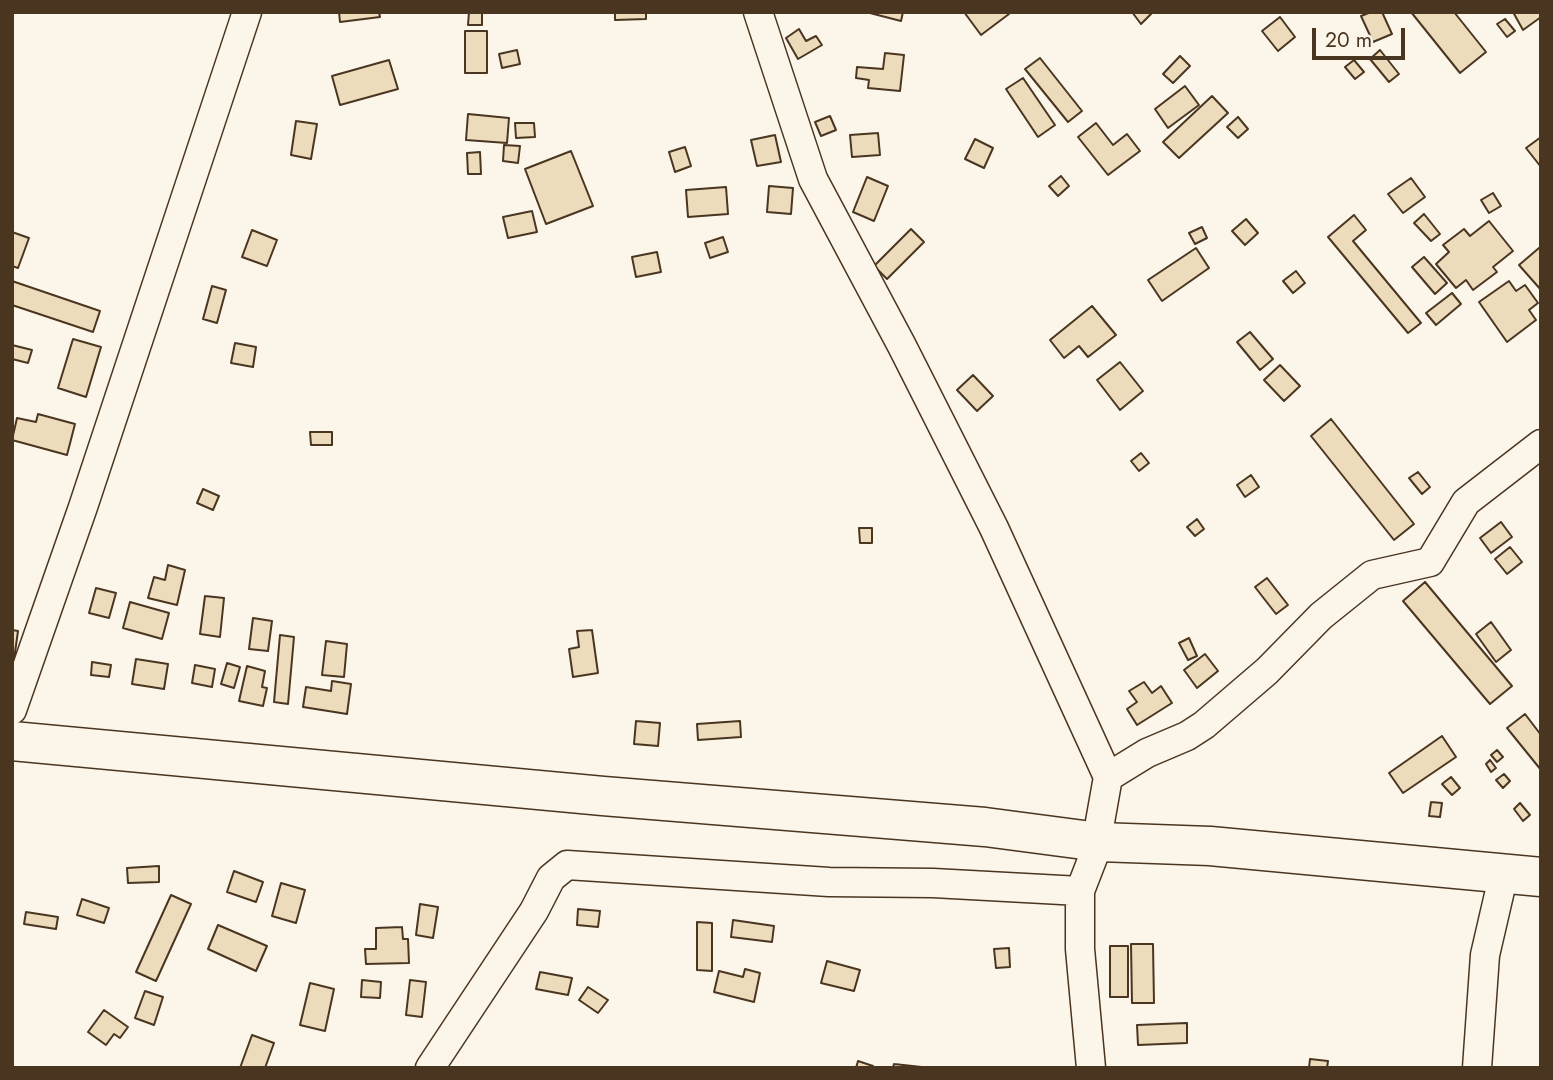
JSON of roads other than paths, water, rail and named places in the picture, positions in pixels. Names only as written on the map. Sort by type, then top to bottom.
[{"type":"street","points":[[12,709],[92,480],[247,12]]},
{"type":"street","points":[[758,12],[813,179],[902,346],[994,528],[1108,777],[1099,842],[1080,891],[1080,949],[1091,1068]]},
{"type":"street","points":[[1108,777],[1135,759],[1187,736],[1204,725],[1267,671],[1321,615],[1372,575],[1430,562],[1466,502],[1541,444]]},
{"type":"street","points":[[12,741],[590,795],[985,827],[1099,842],[1210,846],[1522,875],[1485,955],[1477,1068]]},
{"type":"street","points":[[430,1068],[534,911],[551,878],[567,865],[828,882],[933,883],[1080,891]]}]
